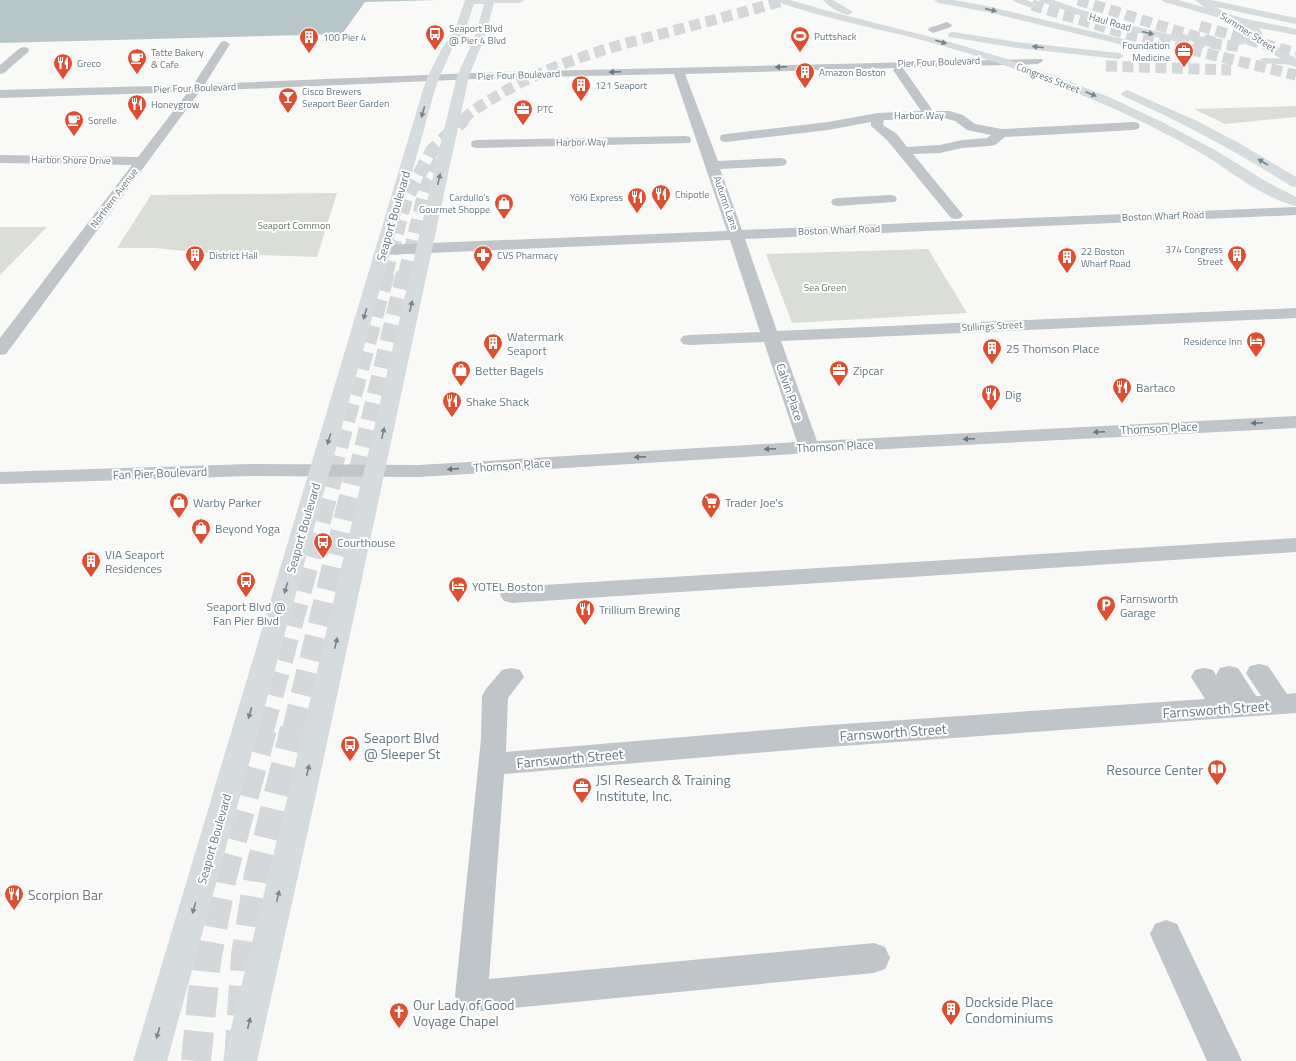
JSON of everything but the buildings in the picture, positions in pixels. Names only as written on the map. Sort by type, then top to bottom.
[{"type":"main road","points":[[240,1061],[301,799],[464,76],[479,39],[490,0]]},
{"type":"main road","points":[[470,1],[520,0]]},
{"type":"main road","name":"Congress Street","points":[[781,0],[818,12],[881,26],[1002,61],[1069,85],[1139,115],[1186,140],[1268,188],[1296,202]]},
{"type":"main road","name":"Congress Street","points":[[809,0],[848,12],[952,35],[1044,62]]},
{"type":"main road","points":[[828,0],[832,4],[848,12]]},
{"type":"main road","points":[[939,0],[999,12],[1124,41],[1041,17],[991,0]]},
{"type":"main road","points":[[1018,0],[1032,5]]},
{"type":"main road","name":"Haul Road","points":[[1044,0],[1117,25],[1178,39]]},
{"type":"main road","points":[[1167,0],[1229,18],[1296,32]]},
{"type":"main road","points":[[1200,0],[1226,3],[1296,22]]},
{"type":"main road","name":"Summer Street","points":[[1200,0],[1296,63]]},
{"type":"main road","name":"Seaport Boulevard","points":[[150,1061],[433,78],[447,48],[457,35],[470,1]]},
{"type":"main road","name":"Summer Street","points":[[1226,3],[1283,40]]},
{"type":"main road","points":[[1229,18],[1251,27],[1258,34],[1256,37],[1238,44],[1296,50]]},
{"type":"main road","points":[[881,26],[919,32],[933,30]]},
{"type":"main road","points":[[952,35],[1017,45],[1116,57],[1061,57],[1044,62]]},
{"type":"main road","points":[[1263,61],[1296,63]]},
{"type":"main road","points":[[1278,72],[1296,72]]},
{"type":"main road","points":[[1116,90],[1154,106],[1223,140],[1296,183]]},
{"type":"street","points":[[933,30],[947,25]]},
{"type":"street","name":"Northern Avenue","points":[[0,350],[197,88],[225,44]]},
{"type":"street","points":[[0,71],[24,50]]},
{"type":"street","name":"Pier Four Boulevard","points":[[0,94],[197,88],[464,76],[1002,61],[1044,62]]},
{"type":"street","name":"Autumn Lane","points":[[678,70],[714,165],[770,337]]},
{"type":"street","points":[[899,70],[929,114]]},
{"type":"street","name":"Harbor Way","points":[[726,138],[828,126],[878,117],[929,114],[945,114],[959,118],[971,127],[1002,133],[1134,126]]},
{"type":"street","points":[[878,117],[877,126],[892,136],[956,215]]},
{"type":"street","points":[[903,151],[940,149],[962,144],[990,142],[1002,133]]},
{"type":"street","name":"Harbor Way","points":[[477,144],[685,140]]},
{"type":"street","name":"Harbor Shore Drive","points":[[0,159],[142,161]]},
{"type":"street","points":[[714,165],[780,162]]},
{"type":"street","points":[[857,229],[838,202],[890,199]]},
{"type":"street","name":"Boston Wharf Road","points":[[383,250],[1296,210]]},
{"type":"street","name":"Stillings Street","points":[[689,340],[770,337],[1167,310],[1195,317],[1296,313]]},
{"type":"street","points":[[0,323],[20,322]]},
{"type":"street","name":"Calvin Place","points":[[770,337],[809,447]]},
{"type":"street","name":"Thomson Place","points":[[320,470],[419,471],[809,447],[1296,422]]},
{"type":"street","name":"Fan Pier Boulevard","points":[[0,478],[250,470],[320,470]]},
{"type":"street","points":[[512,595],[1296,545]]},
{"type":"street","points":[[1259,673],[1288,704]]},
{"type":"street","points":[[1229,675],[1250,707]]},
{"type":"street","points":[[511,677],[495,696],[494,739],[490,764],[471,996],[874,958]]},
{"type":"street","points":[[1204,677],[1224,708]]},
{"type":"street","name":"Farnsworth Street","points":[[490,764],[823,737],[1288,704]]},
{"type":"street","points":[[1166,934],[1225,1061]]},
{"type":"green space","points":[[1296,106],[1296,117],[1225,124],[1194,109]]},
{"type":"green space","name":"Seaport Common","points":[[337,193],[317,257],[205,253],[155,248],[117,248],[151,195]]},
{"type":"green space","points":[[0,227],[47,227],[0,275]]},
{"type":"green space","name":"Sea Green","points":[[928,249],[967,313],[792,323],[766,254]]},
{"type":"shaded area","points":[[0,0],[438,0],[365,2],[342,34],[0,43]]},
{"type":"tunnel","points":[[386,274],[406,199],[432,151],[478,107],[535,76],[599,51],[785,0]]},
{"type":"tunnel","points":[[1078,0],[1216,43]]},
{"type":"tunnel","points":[[1032,5],[1130,35],[1296,75]]},
{"type":"tunnel","points":[[1200,26],[1296,53]]},
{"type":"tunnel","points":[[1178,39],[1242,47]]},
{"type":"tunnel","points":[[1106,66],[1231,70]]},
{"type":"tunnel","points":[[405,274],[423,199],[428,183],[440,161]]},
{"type":"tunnel","points":[[332,473],[386,273]]},
{"type":"tunnel","points":[[357,473],[405,273]]},
{"type":"tunnel","points":[[262,730],[332,472]]},
{"type":"tunnel","points":[[294,730],[357,472]]},
{"type":"tunnel","points":[[196,1061],[206,961],[222,876],[262,729]]},
{"type":"tunnel","points":[[239,1061],[246,955],[259,875],[295,729]]},
{"type":"place","name":"Seaport Blvd @ Pier 4 Blvd","points":[[435,51]]},
{"type":"place","name":"Puttshack","points":[[800,53]]},
{"type":"place","name":"100 Pier 4","points":[[309,54]]},
{"type":"place","name":"Foundation Medicine","points":[[1184,68]]},
{"type":"place","name":"Tatte Bakery & Cafe","points":[[137,75]]},
{"type":"place","name":"Greco","points":[[63,80]]},
{"type":"place","name":"Amazon Boston","points":[[805,89]]},
{"type":"place","name":"121 Seaport","points":[[581,102]]},
{"type":"place","name":"Cisco Brewers Seaport Beer Garden","points":[[288,114]]},
{"type":"place","name":"Honeygrow","points":[[137,121]]},
{"type":"place","name":"PTC","points":[[523,126]]},
{"type":"place","name":"Sorelle","points":[[74,137]]},
{"type":"place","name":"Chipotle","points":[[661,211]]},
{"type":"place","name":"YōKi Express","points":[[637,214]]},
{"type":"place","name":"Cardullo's Gourmet Shoppe","points":[[504,220]]},
{"type":"place","name":"District Hall","points":[[195,272]]},
{"type":"place","name":"CVS Pharmacy","points":[[483,272]]},
{"type":"place","name":"374 Congress Street","points":[[1237,272]]},
{"type":"place","name":"22 Boston Wharf Road","points":[[1067,274]]},
{"type":"place","name":"Residence Inn","points":[[1256,358]]},
{"type":"place","name":"Watermark Seaport","points":[[493,360]]},
{"type":"place","name":"25 Thomson Place","points":[[992,365]]},
{"type":"place","name":"Better Bagels","points":[[461,387]]},
{"type":"place","name":"Zipcar","points":[[839,387]]},
{"type":"place","name":"Bartaco","points":[[1122,404]]},
{"type":"place","name":"Dig","points":[[991,411]]},
{"type":"place","name":"Shake Shack","points":[[452,418]]},
{"type":"place","name":"Warby Parker","points":[[179,519]]},
{"type":"place","name":"Trader Joe's","points":[[711,519]]},
{"type":"place","name":"Beyond Yoga","points":[[201,545]]},
{"type":"place","name":"Courthouse","points":[[323,559]]},
{"type":"place","name":"VIA Seaport Residences","points":[[91,578]]},
{"type":"place","name":"Seaport Blvd @ Fan Pier Blvd","points":[[246,598]]},
{"type":"place","name":"YOTEL Boston","points":[[458,603]]},
{"type":"place","name":"Farnsworth Garage","points":[[1106,622]]},
{"type":"place","name":"Trillium Brewing","points":[[585,626]]},
{"type":"place","name":"Seaport Blvd @ Sleeper St","points":[[350,762]]},
{"type":"place","name":"Resource Center","points":[[1217,786]]},
{"type":"place","name":"JSI Research & Training Institute, Inc.","points":[[582,804]]},
{"type":"place","name":"Scorpion Bar","points":[[14,911]]},
{"type":"place","name":"Dockside Place Condominiums","points":[[951,1026]]},
{"type":"place","name":"Our Lady of Good Voyage Chapel","points":[[399,1029]]}]
